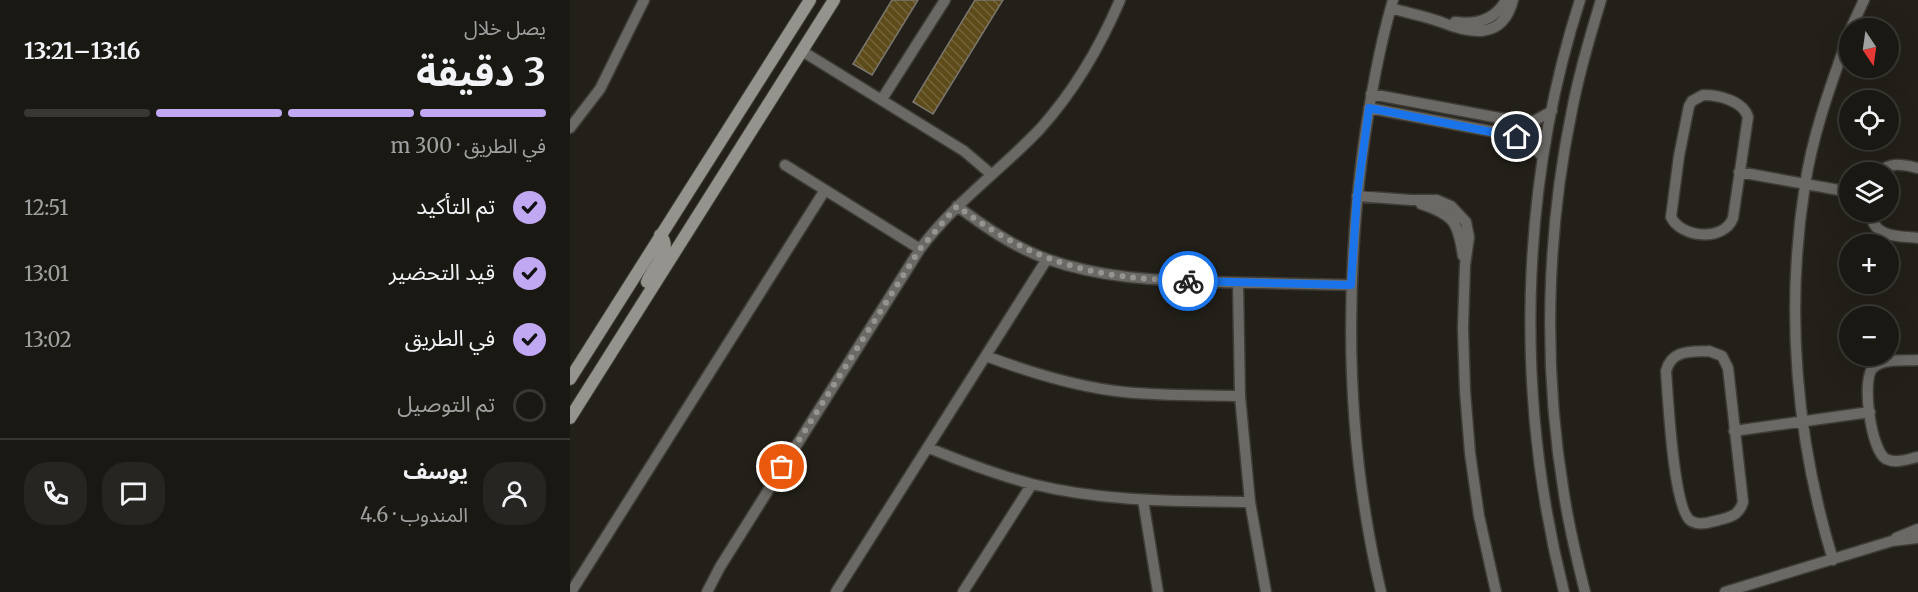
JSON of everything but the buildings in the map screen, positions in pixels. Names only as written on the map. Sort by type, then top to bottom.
[{"type":"street","points":[[570,128],[600,89],[644,0]]},
{"type":"street","points":[[570,379],[810,0]]},
{"type":"street","points":[[570,418],[834,0]]},
{"type":"street","points":[[882,99],[945,0]]},
{"type":"street","points":[[707,592],[920,249],[957,206],[1040,128],[1064,100],[1097,47],[1120,0]]},
{"type":"street","points":[[1381,592],[1365,512],[1355,433],[1350,354],[1351,285],[1357,196],[1371,94],[1392,4],[1442,22],[1467,24],[1481,21],[1494,14],[1506,0]]},
{"type":"street","points":[[1442,22],[1449,27],[1468,31],[1487,30],[1503,20],[1510,9],[1512,0]]},
{"type":"street","points":[[1564,592],[1555,556],[1541,473],[1532,375],[1533,260],[1543,157],[1551,111],[1580,0]]},
{"type":"street","points":[[1585,592],[1571,535],[1558,453],[1552,370],[1551,296],[1554,241],[1564,153],[1582,65],[1601,0]]},
{"type":"street","points":[[1856,18],[1864,0]]},
{"type":"street","points":[[802,51],[964,151],[991,174]]},
{"type":"street","points":[[1833,560],[1819,515],[1802,421],[1796,342],[1796,308],[1797,263],[1805,184],[1824,106],[1839,62]]},
{"type":"street","points":[[1371,94],[1521,122],[1534,121],[1551,111]]},
{"type":"street","points":[[1709,95],[1738,103],[1746,112],[1748,123],[1739,172],[1733,218],[1722,232],[1710,234],[1685,231],[1674,224],[1671,211],[1679,156],[1689,106],[1697,97],[1709,95]]},
{"type":"street","points":[[1369,108],[1517,137],[1529,143],[1543,157]]},
{"type":"street","points":[[1460,125],[1462,111]]},
{"type":"street","points":[[785,165],[920,249]]},
{"type":"street","points":[[1899,165],[1918,168]]},
{"type":"street","points":[[1739,172],[1839,190]]},
{"type":"street","points":[[572,591],[825,190]]},
{"type":"street","points":[[1357,196],[1444,202],[1462,216],[1470,237],[1465,265],[1463,328],[1465,391],[1470,453],[1479,516],[1496,592]]},
{"type":"street","points":[[957,206],[1002,237],[1047,259],[1113,276],[1147,280],[1351,285]]},
{"type":"street","points":[[1873,222],[1880,232],[1886,235],[1918,238]]},
{"type":"street","points":[[645,298],[650,275],[666,248],[666,241],[660,235]]},
{"type":"street","points":[[836,592],[1047,259]]},
{"type":"street","points":[[1238,283],[1240,396],[1250,502],[1266,592]]},
{"type":"street","points":[[1709,351],[1722,356],[1728,368],[1734,431],[1744,496],[1741,508],[1733,516],[1727,518],[1705,523],[1690,521],[1682,509],[1670,417],[1666,371],[1671,359],[1682,352],[1709,351]]},
{"type":"street","points":[[986,356],[1040,375],[1094,387],[1149,394],[1240,396]]},
{"type":"street","points":[[1918,360],[1880,363],[1872,369],[1867,378],[1876,445],[1882,456],[1893,461],[1918,457]]},
{"type":"street","points":[[1734,431],[1870,412]]},
{"type":"street","points":[[929,448],[980,468],[1032,484],[1096,496],[1143,500],[1250,502]]},
{"type":"street","points":[[963,592],[1032,484]]},
{"type":"street","points":[[1143,500],[1158,592]]},
{"type":"street","points":[[1892,541],[1918,529]]},
{"type":"street","points":[[1725,592],[1892,541],[1918,538]]},
{"type":"way so far","points":[[782,467],[920,249],[957,206],[1002,237],[1047,259],[1113,276],[1188,281]]},
{"type":"route","points":[[1188,281],[1351,285],[1357,196],[1369,108],[1517,137]]}]
